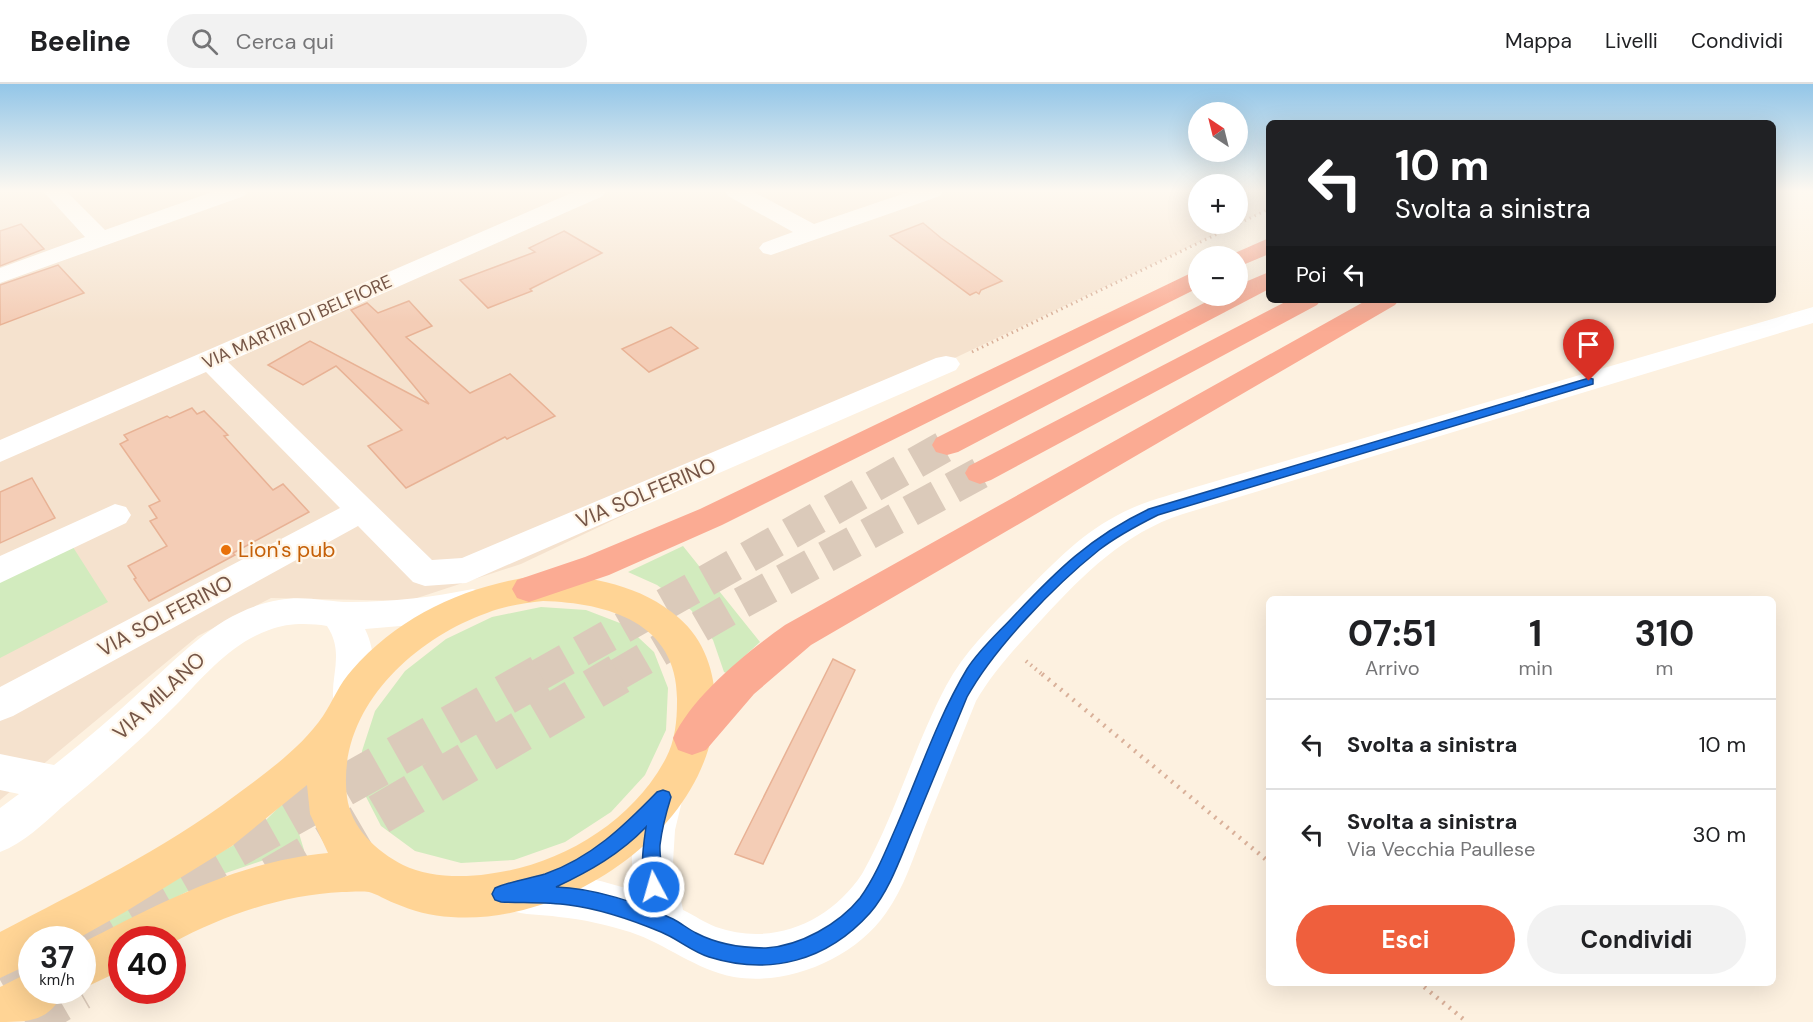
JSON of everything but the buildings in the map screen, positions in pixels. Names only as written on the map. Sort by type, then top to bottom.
[{"type":"highway","points":[[1248,255],[1266,246]]},
{"type":"highway","points":[[1248,290],[1266,280]]},
{"type":"highway","points":[[529,589],[597,566],[691,526],[1188,284]]},
{"type":"highway","points":[[980,473],[1302,303]]},
{"type":"highway","points":[[692,738],[710,715],[738,687],[798,635],[1381,303]]},
{"type":"highway","points":[[947,445],[1216,306]]},
{"type":"main road","points":[[0,956],[222,831],[300,766],[344,713],[377,667],[411,637],[450,614],[483,600],[529,589],[566,587],[603,592],[635,604],[662,622],[682,647],[694,677],[697,711],[692,738],[678,774],[663,797],[626,836],[591,861],[548,882],[501,894],[476,897],[436,895],[396,884],[362,864],[344,844],[333,824],[328,805],[326,766],[344,713]]},
{"type":"main road","points":[[162,926],[219,898],[280,879],[321,872],[373,872]]},
{"type":"main road","points":[[0,1013],[18,1003]]},
{"type":"street","points":[[96,235],[101,240]]},
{"type":"street","points":[[0,276],[115,235]]},
{"type":"street","name":"VIA MARTIRI DI BELFIORE","points":[[0,452],[495,235]]},
{"type":"street","points":[[771,248],[807,235]]},
{"type":"street","points":[[501,894],[568,896],[591,900],[668,926],[691,940],[720,952],[738,956],[768,957],[804,949],[820,941],[865,906],[884,875],[960,695],[974,671],[1000,640],[1085,553],[1126,525],[1154,512],[1813,315]]},
{"type":"street","name":"VIA SOLFERINO","points":[[210,360],[425,573],[466,570],[946,364]]},
{"type":"street","name":"VIA SOLFERINO","points":[[0,705],[362,510]]},
{"type":"street","points":[[0,570],[115,515]]},
{"type":"street","name":"VIA MILANO","points":[[0,834],[62,785],[145,711],[190,665],[236,629],[274,614],[297,610],[339,616],[419,612],[483,600]]},
{"type":"street","points":[[339,616],[348,626],[356,649],[356,674],[344,713]]},
{"type":"street","points":[[0,772],[62,785]]},
{"type":"street","points":[[663,797],[656,820],[651,866],[660,908],[668,926]]},
{"type":"path","points":[[946,364],[1215,235]]},
{"type":"path","points":[[1000,640],[1266,860]]},
{"type":"path","points":[[1423,986],[1467,1022]]},
{"type":"shaded area","points":[[0,235],[1214,235],[521,564],[408,601],[271,598],[198,636],[0,800]]},
{"type":"green space","points":[[71,544],[108,602],[0,658],[0,578]]},
{"type":"green space","points":[[683,546],[760,642],[726,673],[713,640],[691,610],[657,585],[628,572]]},
{"type":"green space","points":[[541,607],[586,610],[625,625],[654,652],[668,688],[666,730],[645,775],[611,812],[565,842],[514,860],[461,863],[415,851],[381,826],[363,791],[362,751],[375,711],[405,671],[446,639],[492,617]]},
{"type":"green space","points":[[289,802],[294,805],[297,827],[304,850],[300,853],[270,858],[217,876],[121,926],[108,926],[108,933],[96,939],[96,926],[87,926],[232,846],[260,826],[280,806]]},
{"type":"tunnel","points":[[539,675],[947,445]]},
{"type":"tunnel","points":[[617,675],[732,608],[980,473]]},
{"type":"tunnel","points":[[96,926],[542,674]]},
{"type":"tunnel","points":[[272,877],[619,674]]},
{"type":"tunnel","points":[[0,980],[18,970]]},
{"type":"tunnel","points":[[25,1022],[56,1004]]},
{"type":"place","name":"Lion's pub","points":[[226,550]]},
{"type":"route","points":[[654,887],[651,866],[652,845],[663,797],[641,823],[591,861],[548,882],[501,894],[535,893],[602,902],[668,926],[706,947],[738,956],[768,957],[804,949],[837,930],[865,906],[884,875],[941,738],[960,695],[974,671],[993,647],[1049,587],[1094,546],[1126,525],[1154,512],[1589,381]]}]
